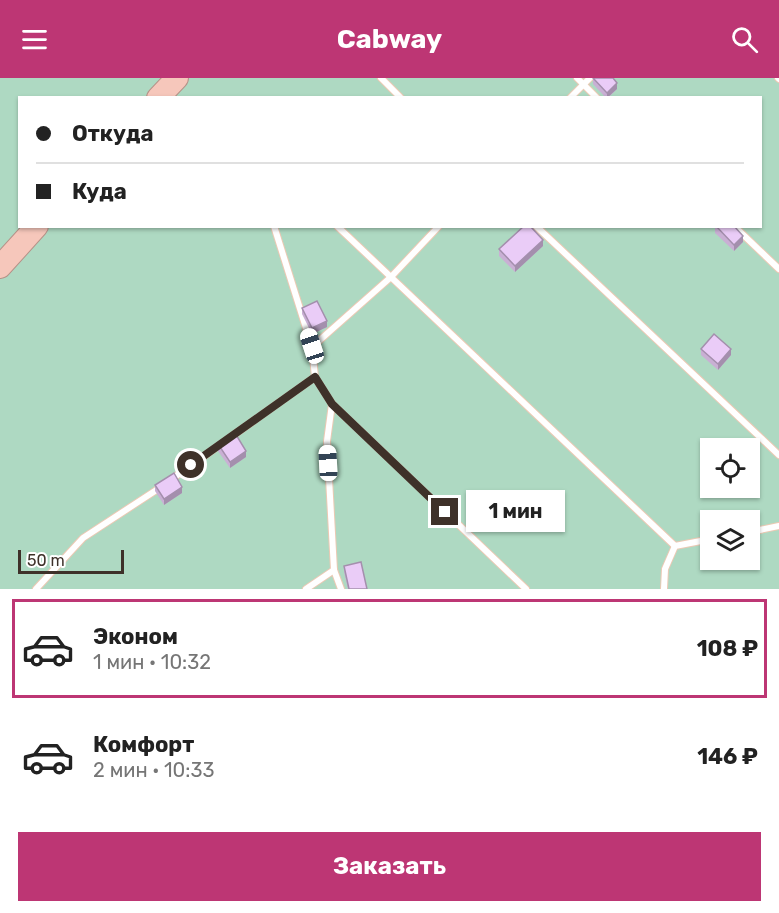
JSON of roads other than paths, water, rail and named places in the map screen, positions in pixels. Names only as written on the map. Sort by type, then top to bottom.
[{"type":"highway","points":[[155,93],[177,78]]},
{"type":"highway","points":[[0,245],[18,226]]},
{"type":"highway","points":[[0,267],[35,228]]},
{"type":"lane","points":[[381,78],[399,96]]},
{"type":"lane","points":[[577,78],[595,96]]},
{"type":"lane","points":[[572,96],[590,78]]},
{"type":"lane","points":[[275,228],[312,346],[315,377],[332,404],[526,589]]},
{"type":"lane","points":[[339,228],[675,546]]},
{"type":"lane","points":[[312,346],[391,277],[437,228]]},
{"type":"lane","points":[[538,228],[779,455]]},
{"type":"lane","points":[[736,228],[779,269]]},
{"type":"lane","points":[[36,589],[83,538],[155,491],[315,377]]},
{"type":"lane","points":[[332,404],[327,441],[334,570],[341,589]]},
{"type":"lane","points":[[760,530],[779,526]]},
{"type":"lane","points":[[675,546],[700,541]]},
{"type":"lane","points":[[663,589],[665,569],[675,546]]},
{"type":"lane","points":[[306,589],[334,570]]}]
